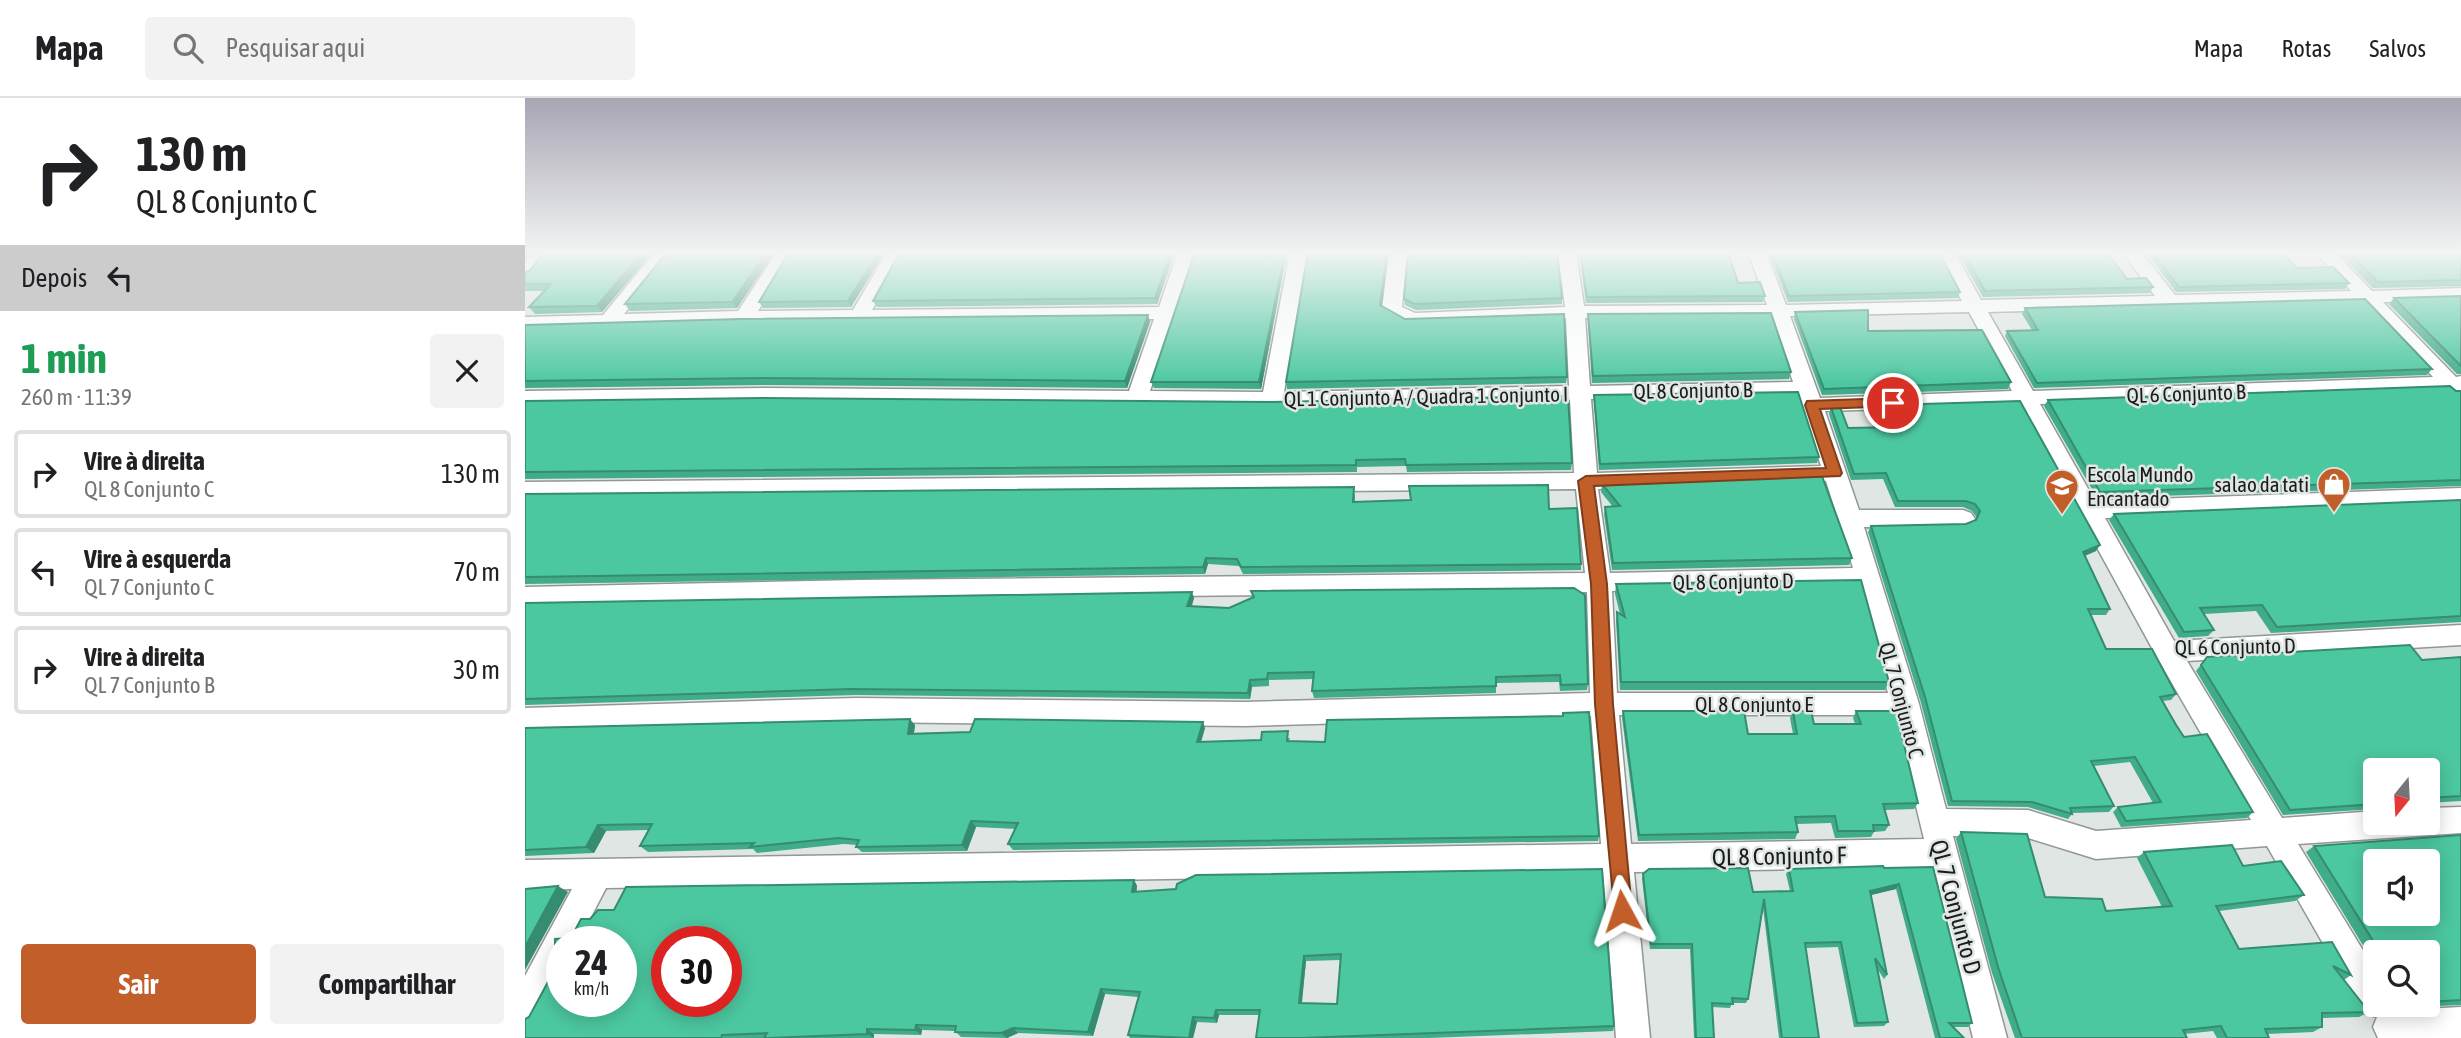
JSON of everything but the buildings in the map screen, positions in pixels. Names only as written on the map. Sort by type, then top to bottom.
[{"type":"street","points":[[609,320],[629,296]]},
{"type":"street","points":[[744,317],[758,296]]},
{"type":"street","points":[[859,316],[871,296]]},
{"type":"street","points":[[1138,396],[1173,296]]},
{"type":"street","points":[[1272,399],[1291,296]]},
{"type":"street","points":[[1393,296],[1392,310],[1401,317],[1412,319],[1575,312],[1779,311],[2374,296]]},
{"type":"street","points":[[1573,296],[1586,481],[1599,584],[1604,704],[1633,1038]]},
{"type":"street","points":[[525,490],[1586,481],[1835,473],[1773,296]]},
{"type":"street","points":[[1969,296],[2029,399]]},
{"type":"street","points":[[2165,296],[2169,301]]},
{"type":"street","points":[[2368,296],[2457,387]]},
{"type":"street","points":[[525,324],[744,317],[1167,313]]},
{"type":"street","name":"QL 6 Conjunto B","points":[[1808,396],[2029,399],[2457,387]]},
{"type":"street","name":"QL 1 Conjunto A / Quadra 1 Conjunto I","points":[[525,398],[1138,396],[1272,399],[1581,393]]},
{"type":"street","name":"QL 8 Conjunto B","points":[[1581,393],[1808,396]]},
{"type":"street","name":"QL 6 Conjunto D","points":[[2029,399],[2167,652],[2461,635]]},
{"type":"street","name":"QL 7 Conjunto C","points":[[1835,473],[1905,704],[1937,838]]},
{"type":"street","points":[[2090,510],[2461,496]]},
{"type":"street","points":[[1849,518],[1963,519]]},
{"type":"street","name":"QL 8 Conjunto D","points":[[525,597],[906,589],[1599,584],[1867,578]]},
{"type":"street","points":[[2167,652],[2384,1018],[2461,1024]]},
{"type":"street","name":"QL 8 Conjunto E","points":[[525,720],[856,710],[1245,715],[1604,704],[1905,704]]},
{"type":"street","points":[[2440,821],[2461,820]]},
{"type":"street","name":"QL 7 Conjunto D","points":[[1990,1038],[1937,838],[1998,821],[2028,824],[2096,845],[2363,825]]},
{"type":"street","name":"QL 8 Conjunto F","points":[[525,875],[1617,860],[1937,838]]},
{"type":"street","points":[[525,1009],[598,872]]},
{"type":"place","name":"salao da tati","points":[[2334,514]]},
{"type":"place","name":"Escola Mundo Encantado","points":[[2062,516]]},
{"type":"route","points":[[1622,911],[1604,704],[1599,584],[1586,481],[1835,473],[1811,405],[1893,403]]}]
